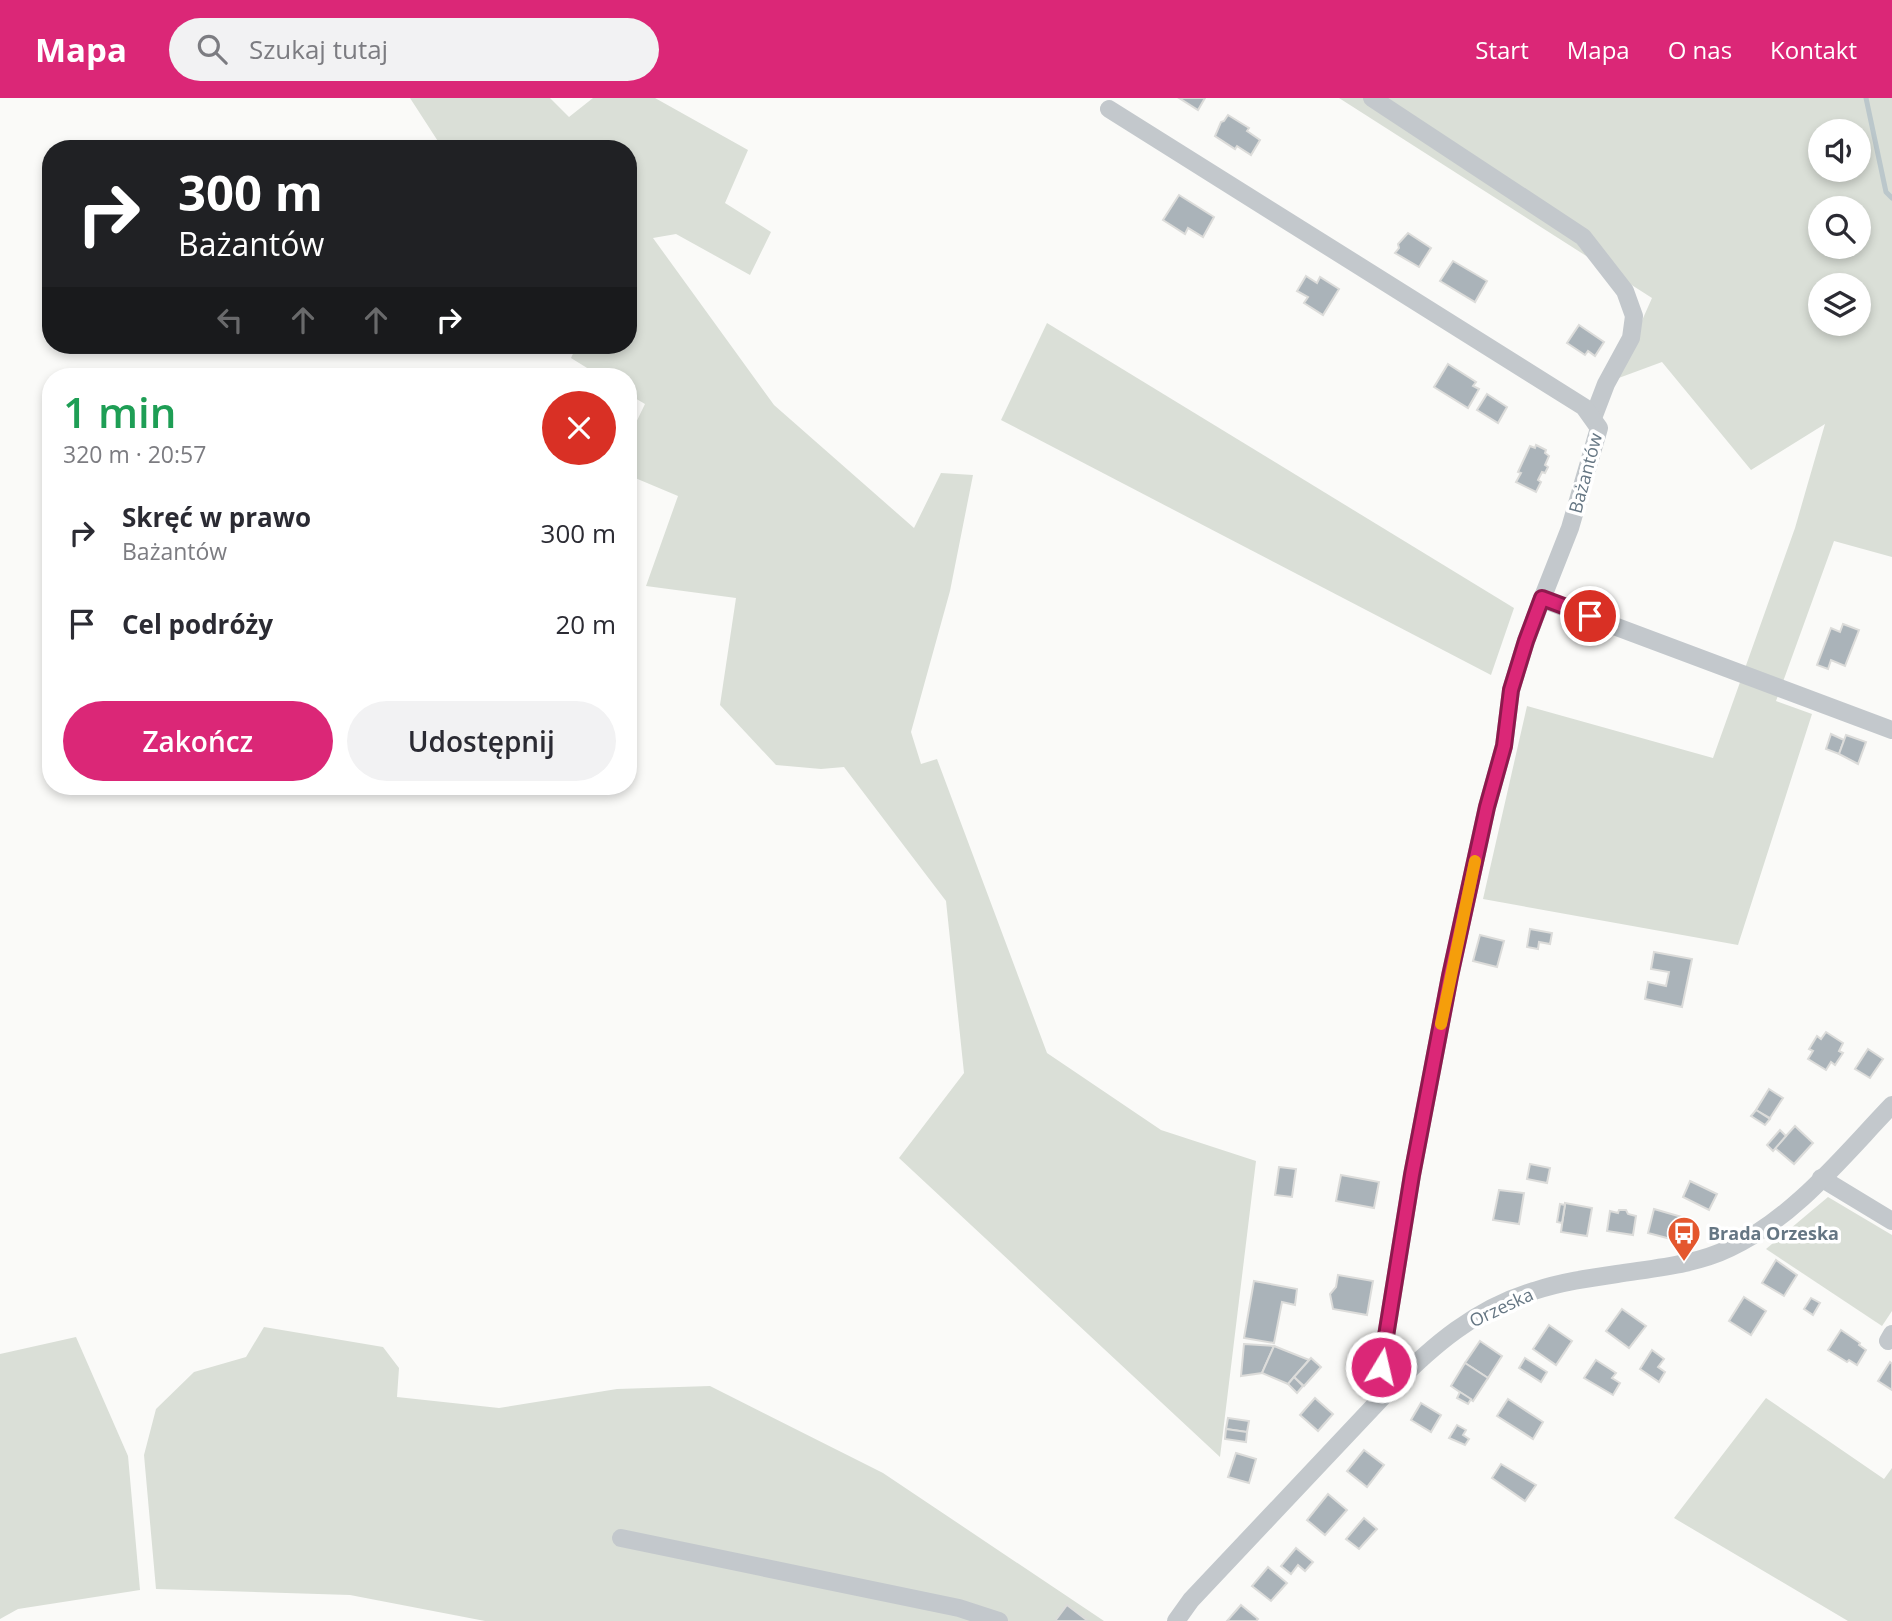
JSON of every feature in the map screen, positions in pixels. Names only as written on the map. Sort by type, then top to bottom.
[{"type":"street","points":[[1372,98],[1583,237],[1625,292],[1634,316],[1631,338],[1606,384],[1592,418]]},
{"type":"street","name":"Bażantów","points":[[1108,109],[1584,407],[1599,428],[1570,528],[1526,641],[1511,690],[1504,746],[1487,807],[1447,989],[1412,1175],[1381,1367],[1391,1388]]},
{"type":"street","points":[[1542,598],[1892,730]]},
{"type":"street","name":"Orzeska","points":[[1176,1621],[1191,1600],[1391,1388],[1420,1358],[1465,1322],[1509,1300],[1555,1285],[1684,1263],[1728,1250],[1775,1221],[1892,1105]]},
{"type":"street","points":[[1821,1178],[1892,1221]]},
{"type":"street","points":[[621,1538],[960,1608],[999,1621]]},
{"type":"shaded area","points":[[410,98],[550,98],[569,117],[593,98],[655,98],[748,150],[725,203],[771,232],[750,275],[676,234],[653,238],[774,405],[914,528],[941,473],[973,475],[950,591],[911,732],[921,764],[937,759],[1047,1053],[1161,1130],[1256,1161],[1220,1457],[899,1158],[964,1073],[946,901],[844,767],[821,769],[776,765],[720,705],[736,598],[646,586],[678,496],[637,479],[637,420],[645,404],[637,399],[637,368],[587,368],[571,358],[573,354],[637,354],[637,140],[437,140]]},
{"type":"shaded area","points":[[1339,98],[1892,98],[1892,557],[1834,541],[1776,701],[1812,714],[1738,945],[1483,899],[1527,706],[1713,758],[1795,528],[1825,424],[1751,470],[1662,362],[1616,379],[1652,298]]},
{"type":"shaded area","points":[[1047,323],[1514,608],[1491,675],[1001,420]]},
{"type":"shaded area","points":[[1828,1197],[1892,1235],[1892,1311],[1882,1326],[1766,1249]]},
{"type":"shaded area","points":[[264,1327],[383,1347],[399,1368],[397,1397],[499,1408],[617,1389],[710,1386],[883,1473],[1104,1621],[485,1621],[350,1595],[156,1589],[144,1455],[156,1409],[194,1372],[246,1357]]},
{"type":"shaded area","points":[[76,1337],[128,1456],[140,1590],[18,1609],[0,1619],[0,1354]]},
{"type":"shaded area","points":[[1766,1398],[1884,1479],[1892,1468],[1892,1621],[1848,1621],[1674,1518]]},
{"type":"building","points":[[1179,98],[1205,98],[1198,110]]},
{"type":"building","points":[[1228,115],[1249,128],[1247,131],[1260,140],[1251,155],[1237,146],[1235,149],[1215,136],[1221,122]]},
{"type":"building","points":[[1179,195],[1214,217],[1203,237],[1188,228],[1185,234],[1163,220]]},
{"type":"building","points":[[1408,233],[1431,248],[1419,267],[1395,253],[1399,248],[1398,244]]},
{"type":"building","points":[[1453,261],[1487,281],[1475,302],[1440,281]]},
{"type":"building","points":[[1306,276],[1317,283],[1320,277],[1339,289],[1323,315],[1304,303],[1308,297],[1297,291]]},
{"type":"building","points":[[1579,325],[1604,342],[1595,356],[1588,351],[1585,355],[1567,343]]},
{"type":"building","points":[[1448,364],[1476,382],[1473,386],[1479,389],[1468,408],[1434,387]]},
{"type":"building","points":[[1487,394],[1507,407],[1498,423],[1477,410]]},
{"type":"building","points":[[1536,445],[1546,450],[1545,453],[1549,456],[1545,465],[1548,467],[1538,480],[1541,482],[1536,492],[1516,482],[1530,446],[1535,448]]},
{"type":"building","points":[[1843,624],[1859,630],[1845,666],[1831,660],[1828,669],[1817,665],[1831,628],[1840,632]]},
{"type":"building","points":[[1831,734],[1844,740],[1839,754],[1826,749]]},
{"type":"building","points":[[1846,735],[1866,742],[1858,764],[1839,754]]},
{"type":"building","points":[[1530,929],[1552,933],[1550,944],[1539,942],[1538,949],[1527,947]]},
{"type":"building","points":[[1480,935],[1504,941],[1497,967],[1473,961]]},
{"type":"building","points":[[1654,952],[1692,959],[1682,1007],[1645,999],[1648,982],[1666,986],[1669,972],[1651,969]]},
{"type":"building","points":[[1826,1032],[1843,1043],[1839,1051],[1843,1053],[1835,1065],[1831,1062],[1826,1070],[1808,1059],[1813,1051],[1809,1049],[1817,1036],[1821,1039]]},
{"type":"building","points":[[1868,1049],[1883,1059],[1870,1078],[1855,1069]]},
{"type":"building","points":[[1769,1089],[1783,1098],[1770,1118],[1756,1110]]},
{"type":"building","points":[[1756,1110],[1770,1119],[1765,1125],[1751,1116]]},
{"type":"building","points":[[1795,1126],[1813,1143],[1794,1164],[1775,1148]]},
{"type":"building","points":[[1780,1130],[1786,1136],[1773,1151],[1767,1145]]},
{"type":"building","points":[[1530,1164],[1550,1168],[1547,1183],[1527,1179]]},
{"type":"building","points":[[1279,1167],[1296,1169],[1292,1197],[1275,1195]]},
{"type":"building","points":[[1341,1175],[1379,1182],[1374,1208],[1336,1201]]},
{"type":"building","points":[[1690,1181],[1717,1194],[1709,1210],[1683,1197]]},
{"type":"building","points":[[1499,1190],[1524,1193],[1519,1224],[1493,1220]]},
{"type":"building","points":[[1565,1203],[1592,1208],[1587,1236],[1561,1232]]},
{"type":"building","points":[[1560,1204],[1565,1205],[1562,1223],[1557,1222]]},
{"type":"building","points":[[1654,1209],[1692,1220],[1686,1243],[1648,1233]]},
{"type":"building","points":[[1619,1210],[1626,1210],[1628,1214],[1636,1216],[1633,1235],[1607,1231],[1610,1211],[1618,1213]]},
{"type":"building","points":[[1776,1260],[1797,1275],[1784,1296],[1762,1283]]},
{"type":"building","points":[[1338,1275],[1373,1281],[1367,1315],[1333,1309],[1330,1294],[1336,1287]]},
{"type":"building","points":[[1254,1281],[1297,1289],[1295,1305],[1282,1302],[1274,1343],[1244,1338]]},
{"type":"building","points":[[1744,1297],[1766,1311],[1751,1335],[1729,1321]]},
{"type":"building","points":[[1811,1298],[1820,1303],[1813,1315],[1804,1309]]},
{"type":"building","points":[[1622,1309],[1646,1326],[1629,1348],[1606,1331]]},
{"type":"building","points":[[1549,1325],[1572,1341],[1556,1365],[1533,1349]]},
{"type":"building","points":[[1841,1330],[1866,1350],[1857,1365],[1828,1350]]},
{"type":"building","points":[[1480,1341],[1502,1356],[1488,1378],[1465,1363]]},
{"type":"building","points":[[1244,1344],[1274,1346],[1262,1373],[1241,1376]]},
{"type":"building","points":[[1274,1346],[1309,1360],[1288,1384],[1262,1373]]},
{"type":"building","points":[[1652,1350],[1664,1359],[1658,1367],[1665,1372],[1659,1382],[1640,1369]]},
{"type":"building","points":[[1311,1358],[1321,1367],[1304,1386],[1294,1377]]},
{"type":"building","points":[[1525,1358],[1547,1372],[1541,1382],[1519,1368]]},
{"type":"building","points":[[1596,1360],[1616,1373],[1612,1378],[1620,1383],[1613,1395],[1584,1378]]},
{"type":"building","points":[[1890,1362],[1892,1364],[1892,1390],[1878,1381]]},
{"type":"building","points":[[1465,1363],[1488,1378],[1473,1401],[1451,1386]]},
{"type":"building","points":[[1294,1377],[1303,1386],[1297,1393],[1288,1384]]},
{"type":"building","points":[[1460,1392],[1471,1399],[1468,1404],[1457,1398]]},
{"type":"building","points":[[1315,1398],[1333,1414],[1318,1431],[1300,1415]]},
{"type":"building","points":[[1508,1399],[1543,1422],[1533,1439],[1497,1416]]},
{"type":"building","points":[[1421,1403],[1441,1415],[1431,1432],[1411,1420]]},
{"type":"building","points":[[1228,1418],[1249,1421],[1247,1432],[1226,1429]]},
{"type":"building","points":[[1457,1425],[1466,1430],[1463,1435],[1469,1439],[1465,1445],[1449,1438]]},
{"type":"building","points":[[1226,1429],[1247,1432],[1246,1442],[1225,1439]]},
{"type":"building","points":[[1364,1450],[1384,1465],[1367,1487],[1347,1471]]},
{"type":"building","points":[[1236,1453],[1256,1459],[1249,1483],[1228,1477]]},
{"type":"building","points":[[1501,1464],[1536,1485],[1525,1501],[1492,1478]]},
{"type":"building","points":[[1328,1494],[1347,1510],[1325,1535],[1307,1520]]},
{"type":"building","points":[[1364,1518],[1377,1529],[1359,1549],[1346,1539]]},
{"type":"building","points":[[1296,1548],[1313,1562],[1305,1571],[1298,1565],[1291,1574],[1281,1566]]},
{"type":"building","points":[[1268,1567],[1287,1583],[1271,1601],[1252,1586]]},
{"type":"building","points":[[1067,1605],[1088,1621],[1055,1621]]},
{"type":"building","points":[[1241,1605],[1258,1619],[1227,1621]]},
{"type":"waterway","points":[[1866,98],[1886,192],[1892,198]]},
{"type":"slow traffic","points":[[1441,1024],[1475,861]]},
{"type":"place","name":"Brada Orzeska","points":[[1684,1263]]},
{"type":"route","points":[[1381,1367],[1412,1175],[1450,976],[1487,807],[1504,746],[1511,690],[1542,598],[1590,616]]}]
